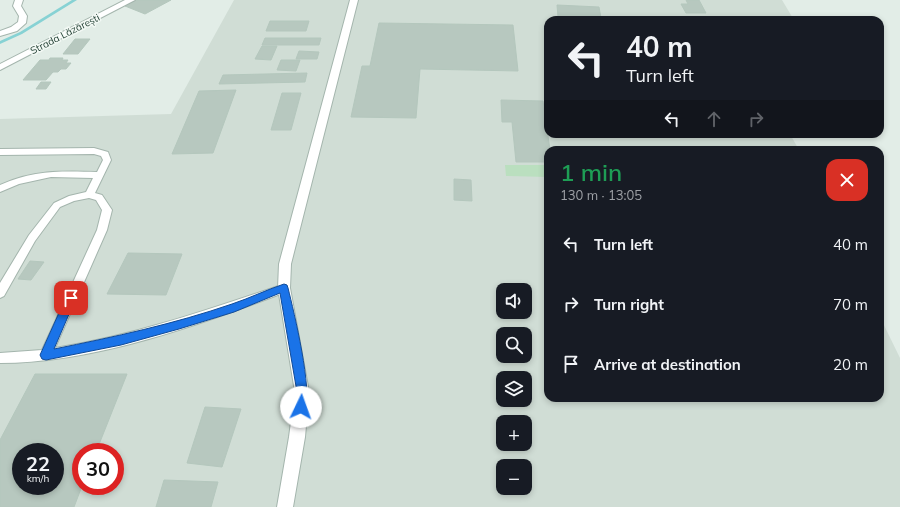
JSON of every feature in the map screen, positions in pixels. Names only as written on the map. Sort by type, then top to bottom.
[{"type":"street","points":[[0,34],[14,29],[22,23],[23,16],[17,6],[19,0]]},
{"type":"street","name":"Strada Lăzărești","points":[[0,68],[131,0]]},
{"type":"street","points":[[285,507],[297,437],[302,392],[290,315],[284,288],[285,264],[354,0]]},
{"type":"lane","points":[[0,152],[94,151],[105,154],[107,160],[89,195]]},
{"type":"lane","points":[[0,189],[17,181],[51,174],[100,175]]},
{"type":"lane","points":[[0,293],[32,238],[57,206],[72,198],[89,195],[99,197],[107,210],[102,230],[46,355]]},
{"type":"lane","points":[[0,358],[46,355],[121,340],[179,325],[234,308],[284,288]]},
{"type":"shaded area","points":[[234,0],[782,0],[792,16],[544,16],[544,138],[792,138],[797,146],[544,146],[544,402],[884,402],[884,325],[900,358],[900,507],[0,507],[0,119],[171,114]]},
{"type":"green space","points":[[505,165],[544,165],[544,177],[506,176]]},
{"type":"building","points":[[136,0],[171,0],[145,14],[125,6]]},
{"type":"building","points":[[686,0],[699,0],[706,13],[686,13],[681,4],[688,4]]},
{"type":"building","points":[[557,5],[599,7],[601,16],[558,16]]},
{"type":"building","points":[[270,21],[309,21],[306,31],[266,31]]},
{"type":"building","points":[[379,23],[513,25],[518,71],[420,69],[416,118],[351,117],[362,66],[370,66]]},
{"type":"building","points":[[265,38],[321,38],[319,45],[262,45]]},
{"type":"building","points":[[75,39],[90,39],[78,54],[63,54]]},
{"type":"building","points":[[262,46],[277,46],[271,60],[255,59]]},
{"type":"building","points":[[299,51],[319,52],[317,59],[296,59]]},
{"type":"building","points":[[50,58],[63,58],[62,60],[68,60],[66,63],[71,63],[66,69],[53,72],[46,80],[23,80],[40,60],[49,60]]},
{"type":"building","points":[[281,60],[300,60],[296,71],[277,70]]},
{"type":"building","points":[[307,73],[305,82],[219,84],[223,75]]},
{"type":"building","points":[[41,82],[51,82],[46,89],[36,89]]},
{"type":"building","points":[[236,90],[213,153],[172,154],[199,91]]},
{"type":"building","points":[[282,93],[301,93],[291,130],[271,130]]},
{"type":"building","points":[[501,100],[543,101],[544,138],[548,138],[549,146],[544,146],[544,162],[516,162],[512,122],[502,122]]},
{"type":"building","points":[[454,179],[471,180],[472,201],[454,200]]},
{"type":"building","points":[[128,253],[182,254],[166,295],[107,294]]},
{"type":"building","points":[[30,261],[44,262],[31,280],[18,279]]},
{"type":"building","points":[[35,374],[127,374],[100,443],[72,443],[72,495],[79,495],[74,507],[0,507],[0,440]]},
{"type":"building","points":[[205,407],[241,409],[222,467],[187,463]]},
{"type":"building","points":[[164,480],[218,482],[211,507],[156,507]]},
{"type":"waterway","points":[[0,43],[21,33],[75,0]]},
{"type":"route","points":[[71,298],[46,355],[121,340],[179,325],[234,308],[284,288],[290,315],[302,392],[301,407]]}]
